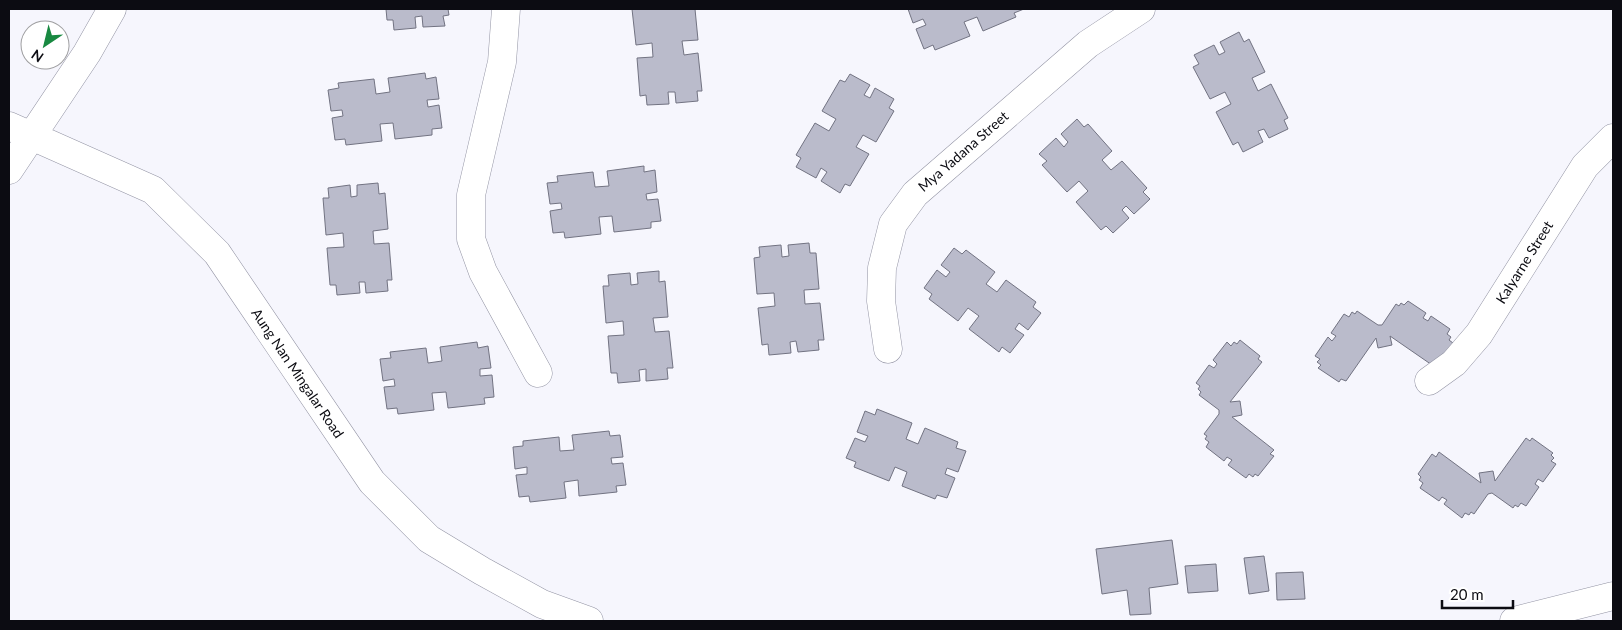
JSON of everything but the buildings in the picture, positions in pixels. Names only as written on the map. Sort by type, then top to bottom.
[{"type":"street","points":[[9,170],[20,131],[87,52],[112,9]]},
{"type":"street","points":[[506,9],[502,62],[471,195],[470,239],[483,272],[538,373]]},
{"type":"street","name":"Mya Yadana Street","points":[[888,349],[880,301],[882,268],[893,224],[915,194],[1088,44],[1141,9]]},
{"type":"street","name":"Aung Nan Mingalar Road","points":[[20,131],[153,190],[217,253],[372,482],[429,540],[542,604],[589,621]]},
{"type":"street","name":"Kalyarne Street","points":[[1429,381],[1454,363],[1479,334],[1585,166],[1613,138]]},
{"type":"street","points":[[1514,621],[1613,596]]}]
